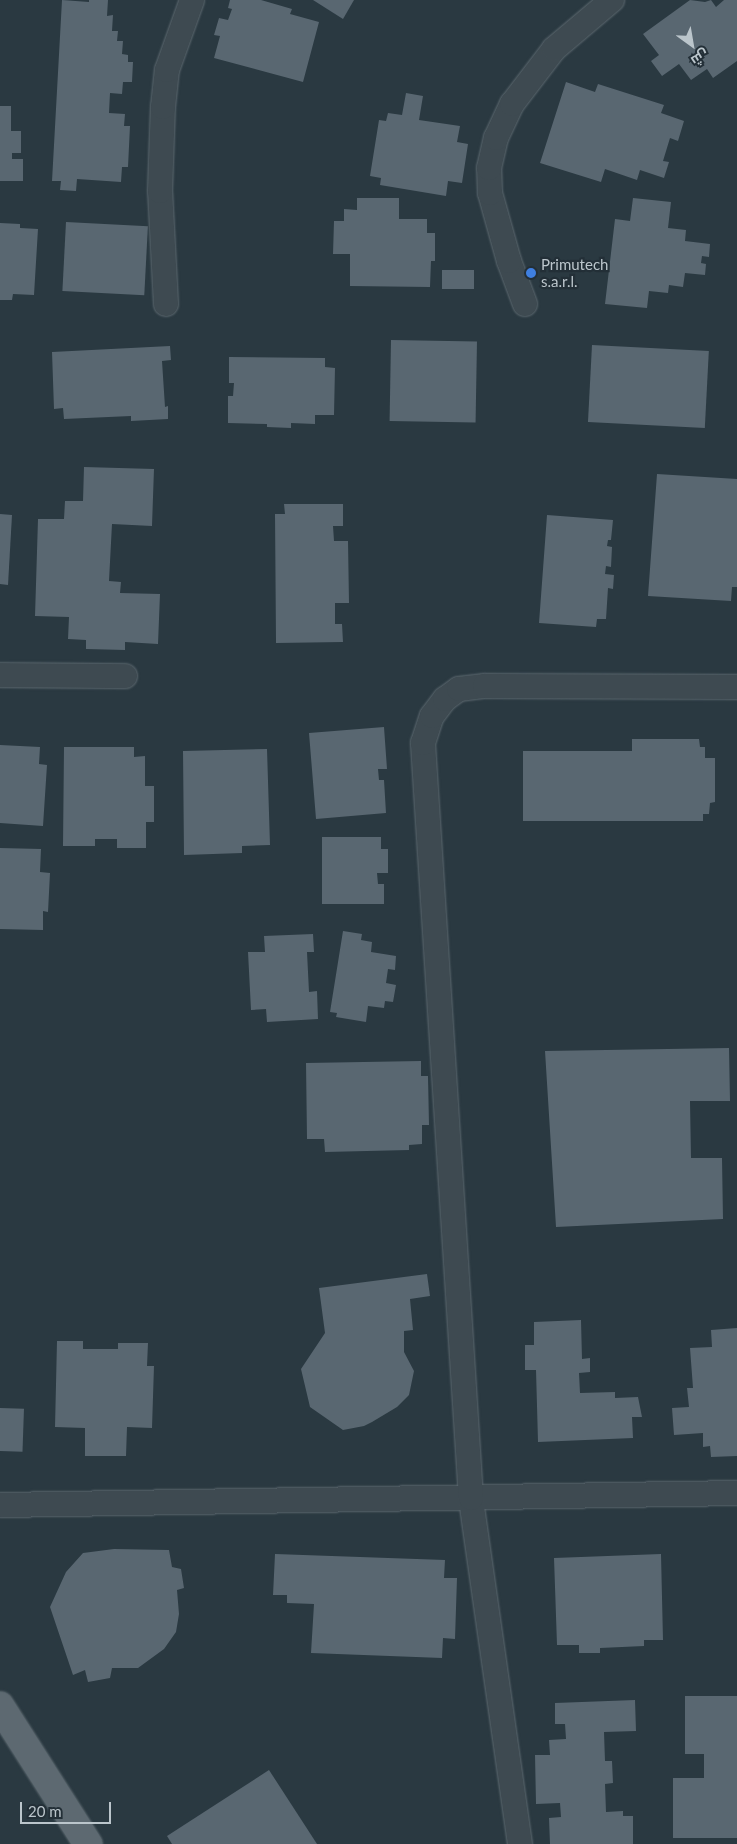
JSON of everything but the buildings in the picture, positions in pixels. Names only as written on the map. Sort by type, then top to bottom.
[{"type":"main road","points":[[0,1706],[88,1844]]},
{"type":"street","points":[[166,304],[160,191],[163,107],[168,70],[192,0]]},
{"type":"street","points":[[525,304],[509,261],[490,193],[490,168],[496,138],[512,104],[554,49],[612,0]]},
{"type":"street","points":[[0,674],[125,676]]},
{"type":"street","points":[[520,1844],[471,1498],[423,755],[427,728],[432,716],[445,699],[459,689],[485,686],[737,688]]},
{"type":"street","points":[[0,1505],[737,1493]]},
{"type":"place","name":"Primutech s.a.r.l.","points":[[531,273]]}]
